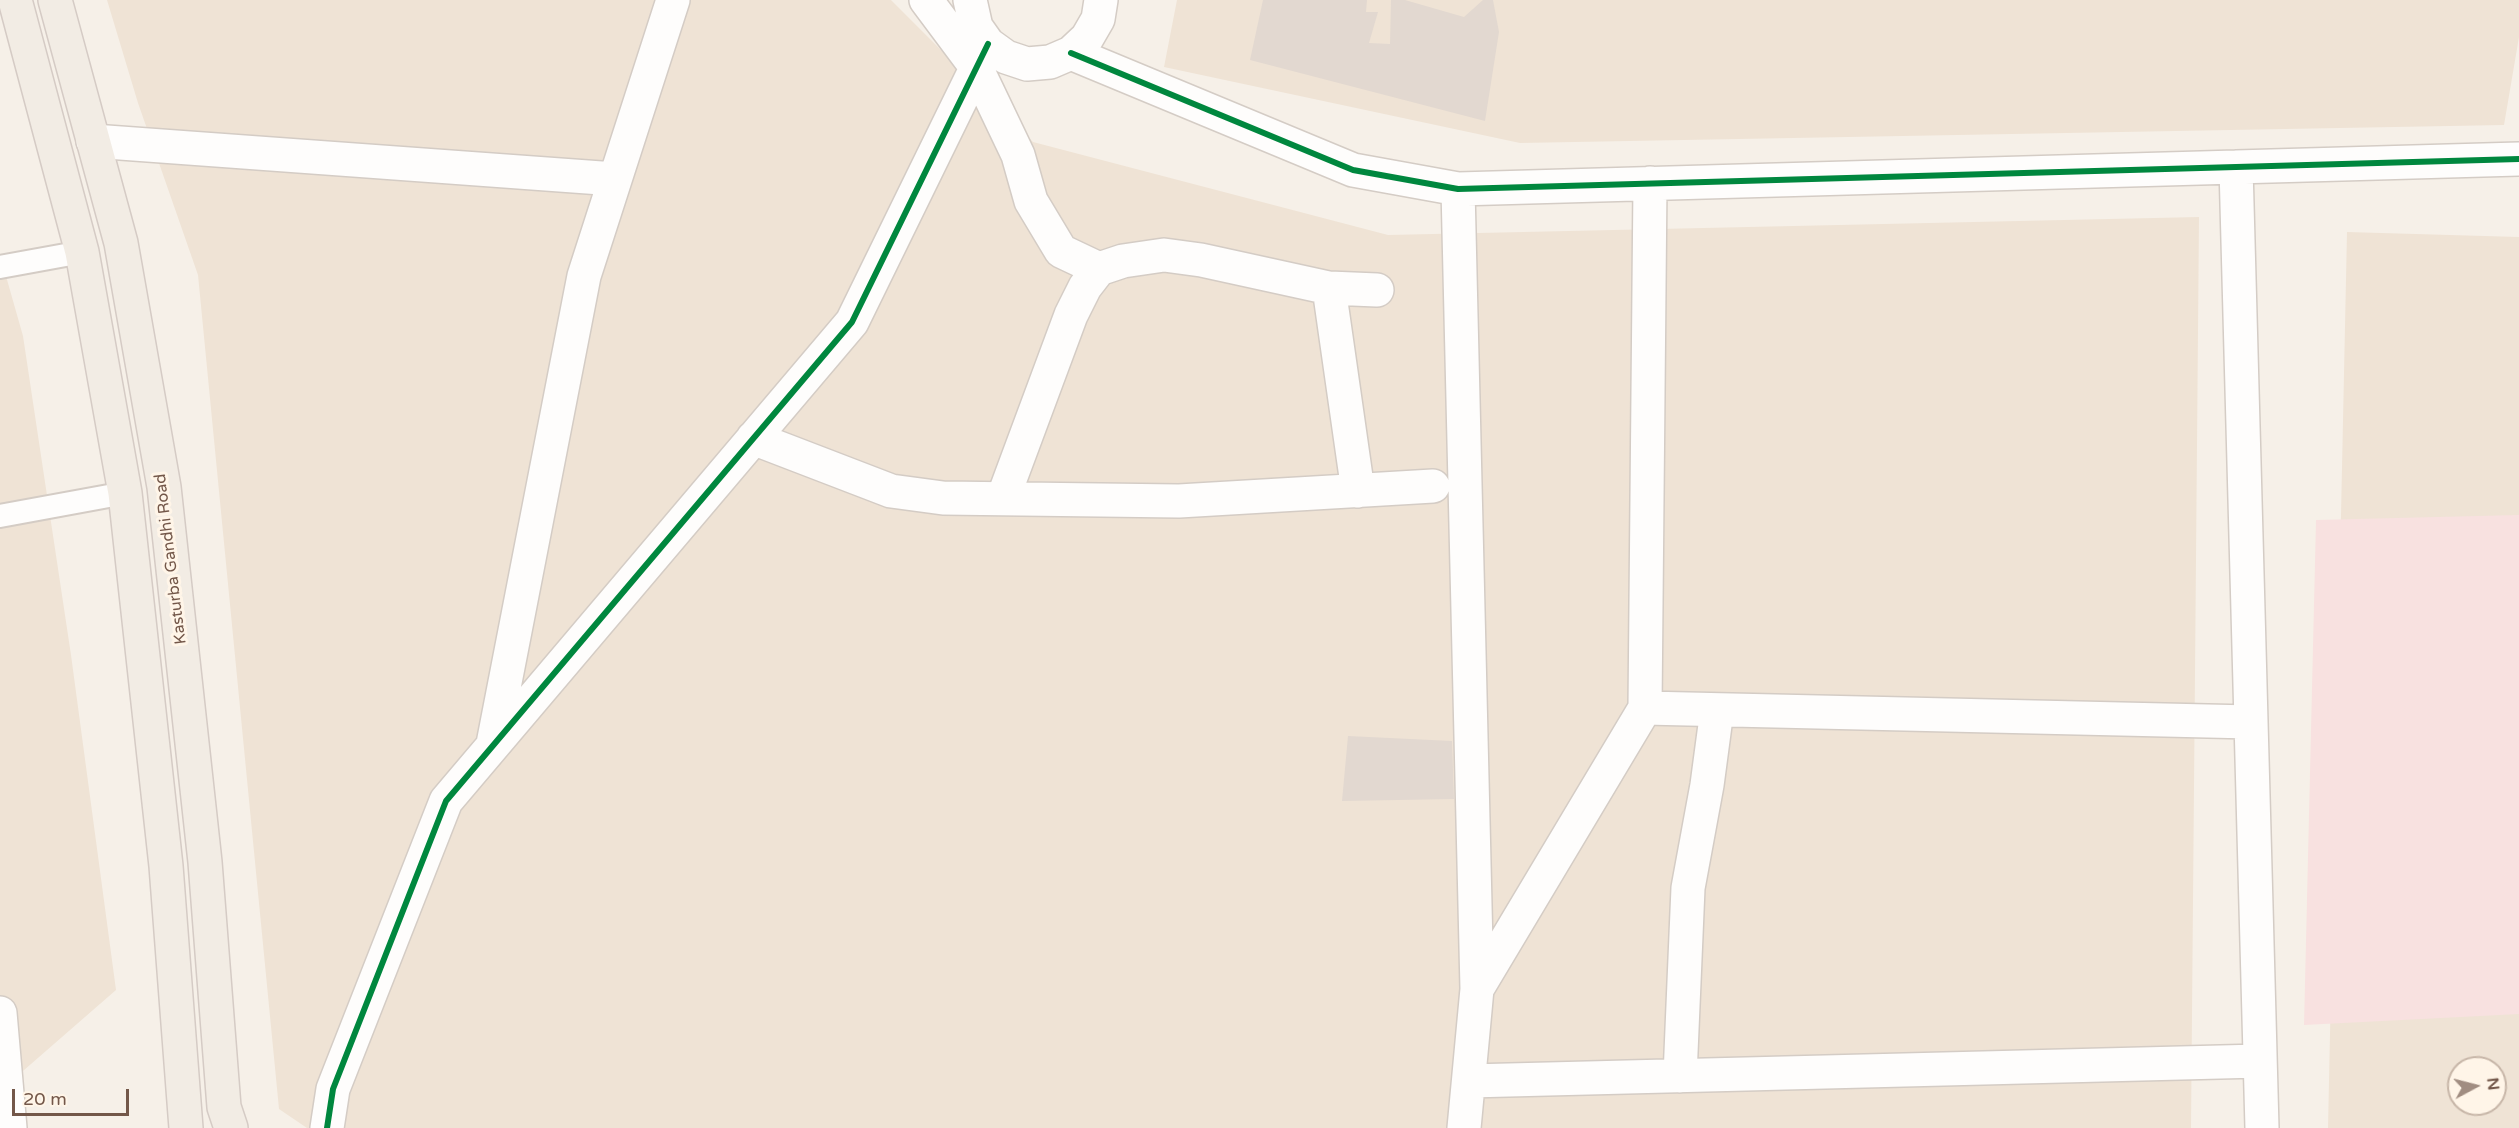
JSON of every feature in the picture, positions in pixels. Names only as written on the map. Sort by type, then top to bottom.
[{"type":"main road","points":[[15,0],[82,252],[125,493],[165,866],[186,1128]]},
{"type":"main road","name":"Kasturba Gandhi Road","points":[[55,0],[121,243],[164,488],[205,862],[224,1107],[231,1128]]},
{"type":"street","points":[[493,745],[584,276],[673,0]]},
{"type":"street","points":[[926,0],[982,55],[1006,57],[1027,63],[1050,62],[1071,53],[1087,38],[1098,19],[1101,0]]},
{"type":"street","points":[[970,0],[982,55],[1018,155],[1031,201],[1061,251],[1099,269]]},
{"type":"street","points":[[1071,53],[1353,170],[1458,189],[2519,159]]},
{"type":"street","points":[[327,1128],[333,1089],[446,801],[852,322],[982,55]]},
{"type":"street","points":[[93,141],[615,179]]},
{"type":"street","points":[[2236,167],[2262,1128]]},
{"type":"street","points":[[1477,989],[1645,708],[1650,183]]},
{"type":"street","points":[[1458,189],[1477,989],[1464,1128]]},
{"type":"street","points":[[1003,498],[1071,315],[1085,287],[1099,269],[1122,261],[1164,255],[1201,260],[1329,288],[1377,290]]},
{"type":"street","points":[[1329,288],[1358,491]]},
{"type":"street","points":[[753,438],[891,491],[943,498],[1179,501],[1433,486]]},
{"type":"street","points":[[1645,708],[2252,722]]},
{"type":"street","points":[[1680,1076],[1688,888],[1707,784],[1717,710]]},
{"type":"street","points":[[0,1013],[10,1128]]},
{"type":"street","points":[[1468,1081],[2260,1061]]},
{"type":"lane","points":[[0,267],[82,252]]},
{"type":"lane","points":[[0,516],[125,493]]},
{"type":"shaded area","points":[[107,0],[891,0],[1033,142],[1388,235],[2199,217],[2191,1128],[307,1128],[279,1109],[198,275],[138,103]]},
{"type":"shaded area","points":[[1177,0],[2519,0],[2519,37],[2504,125],[1520,143],[1164,67]]},
{"type":"shaded area","points":[[2347,232],[2519,237],[2519,1128],[2328,1128]]},
{"type":"shaded area","points":[[0,255],[23,336],[71,655],[116,990],[0,1091]]},
{"type":"shaded area","points":[[2519,515],[2519,1014],[2304,1025],[2316,520]]},
{"type":"building","points":[[1263,0],[1367,0],[1366,12],[1378,12],[1369,43],[1390,44],[1391,0],[1405,0],[1464,17],[1483,0],[1493,0],[1499,32],[1485,121],[1250,60]]},
{"type":"building","points":[[1348,736],[1452,741],[1454,799],[1342,801]]},
{"type":"cycle path","points":[[327,1128],[333,1089],[446,801],[852,322],[988,44]]},
{"type":"cycle path","points":[[1071,53],[1353,170],[1458,189],[2519,159]]}]
